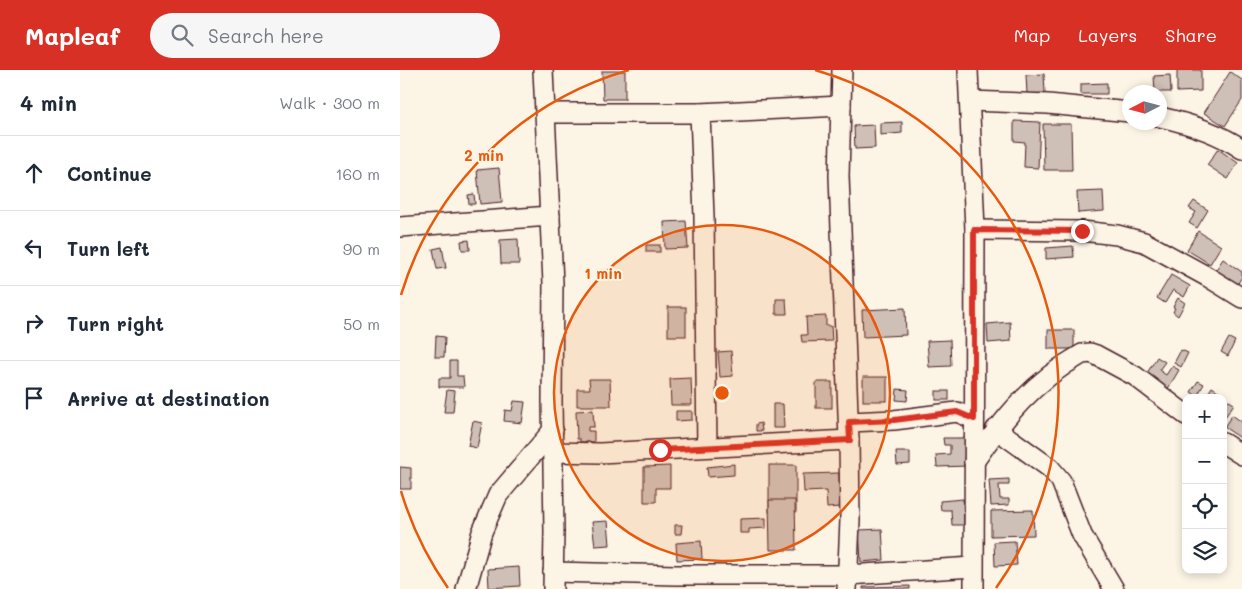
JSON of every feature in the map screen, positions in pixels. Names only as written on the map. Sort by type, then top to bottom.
[{"type":"street","points":[[543,70],[553,283],[553,580],[713,576],[847,582],[973,567]]},
{"type":"street","points":[[842,70],[839,176],[849,431],[847,582]]},
{"type":"street","points":[[968,70],[974,230],[974,589]]},
{"type":"street","points":[[970,101],[1048,104],[1122,111]]},
{"type":"street","points":[[546,113],[700,113],[841,106]]},
{"type":"street","points":[[700,113],[704,217],[707,448]]},
{"type":"street","points":[[1167,119],[1212,134],[1242,149]]},
{"type":"street","points":[[400,227],[550,216]]},
{"type":"street","points":[[974,230],[1082,231],[1144,242],[1242,298]]},
{"type":"street","points":[[974,462],[1011,410],[1042,381],[1082,354],[1090,353],[1096,355],[1135,376],[1182,412]]},
{"type":"street","points":[[553,452],[600,453],[707,448],[849,431],[894,420],[957,412],[974,419]]},
{"type":"street","points":[[996,429],[1050,468],[1061,481],[1082,535],[1114,589]]},
{"type":"street","points":[[466,589],[482,532],[498,495],[553,430]]},
{"type":"street","points":[[1227,446],[1242,455]]},
{"type":"building","points":[[1177,70],[1201,70],[1201,91],[1177,92]]},
{"type":"building","points":[[602,71],[625,71],[625,99],[603,99]]},
{"type":"building","points":[[1230,72],[1242,80],[1242,100],[1225,126],[1204,113]]},
{"type":"building","points":[[1044,74],[1045,93],[1027,94],[1026,75]]},
{"type":"building","points":[[1170,75],[1171,92],[1167,92],[1167,85],[1155,85],[1154,76]]},
{"type":"building","points":[[1107,83],[1107,94],[1081,94],[1081,84]]},
{"type":"building","points":[[1014,121],[1040,122],[1038,168],[1024,167],[1025,142],[1014,141]]},
{"type":"building","points":[[902,122],[902,133],[880,135],[880,123]]},
{"type":"building","points":[[1043,124],[1071,124],[1072,170],[1044,170]]},
{"type":"building","points":[[874,125],[875,148],[855,149],[854,126]]},
{"type":"building","points":[[1218,149],[1238,163],[1228,179],[1207,165]]},
{"type":"building","points":[[499,168],[502,202],[480,204],[477,170]]},
{"type":"building","points":[[1103,191],[1104,211],[1078,213],[1077,192]]},
{"type":"building","points":[[474,194],[475,204],[469,204],[468,195]]},
{"type":"building","points":[[1194,201],[1208,210],[1197,228],[1189,223],[1196,212],[1189,208]]},
{"type":"building","points":[[686,221],[688,248],[665,249],[664,222]]},
{"type":"building","points":[[1198,231],[1221,246],[1210,264],[1187,250]]},
{"type":"building","points":[[518,239],[519,264],[501,264],[500,240]]},
{"type":"building","points":[[469,240],[470,250],[462,250],[461,241]]},
{"type":"building","points":[[646,245],[660,245],[660,252],[646,252]]},
{"type":"building","points":[[1073,246],[1074,257],[1046,259],[1046,248]]},
{"type":"building","points":[[442,247],[446,268],[437,269],[433,249]]},
{"type":"building","points":[[1223,259],[1242,272],[1242,277],[1236,286],[1215,271]]},
{"type":"building","points":[[1171,275],[1190,286],[1184,297],[1173,290],[1165,303],[1157,298]]},
{"type":"building","points":[[1178,298],[1185,303],[1178,316],[1173,312],[1175,308],[1173,307]]},
{"type":"building","points":[[776,299],[786,299],[787,314],[776,314]]},
{"type":"building","points":[[668,307],[686,307],[686,336],[668,336]]},
{"type":"building","points":[[905,308],[906,335],[863,337],[862,310]]},
{"type":"building","points":[[826,316],[826,326],[831,326],[832,341],[802,342],[801,335],[807,335],[806,317]]},
{"type":"building","points":[[1010,322],[1011,341],[988,343],[987,324]]},
{"type":"building","points":[[1048,330],[1074,330],[1074,349],[1048,349]]},
{"type":"building","points":[[436,336],[445,337],[444,357],[435,357]]},
{"type":"building","points":[[1229,338],[1235,341],[1228,356],[1221,352]]},
{"type":"building","points":[[950,340],[951,366],[929,367],[927,341]]},
{"type":"building","points":[[1181,350],[1188,353],[1181,367],[1174,363]]},
{"type":"building","points":[[731,351],[733,376],[720,377],[718,352]]},
{"type":"building","points":[[1157,357],[1165,362],[1159,370],[1166,375],[1172,366],[1179,370],[1166,392],[1144,378]]},
{"type":"building","points":[[450,361],[457,361],[457,376],[463,376],[464,387],[439,387],[439,378],[450,378]]},
{"type":"building","points":[[863,377],[887,377],[887,401],[863,401]]},
{"type":"building","points":[[691,378],[692,405],[671,405],[670,379]]},
{"type":"building","points":[[589,379],[610,379],[611,406],[577,406],[577,389],[590,389]]},
{"type":"building","points":[[1198,381],[1204,384],[1198,394],[1191,392]]},
{"type":"building","points":[[816,382],[832,382],[832,408],[816,408]]},
{"type":"building","points":[[1212,387],[1221,393],[1220,394],[1208,394]]},
{"type":"building","points":[[897,389],[908,390],[907,401],[896,400]]},
{"type":"building","points":[[447,390],[455,391],[453,412],[444,412]]},
{"type":"building","points":[[936,391],[949,391],[949,400],[936,400]]},
{"type":"building","points":[[1227,400],[1234,404],[1227,414]]},
{"type":"building","points":[[514,401],[525,402],[522,423],[504,421],[505,410],[512,411]]},
{"type":"building","points":[[773,404],[783,404],[784,428],[773,428]]},
{"type":"building","points":[[593,410],[594,427],[588,427],[588,431],[594,431],[594,442],[580,442],[580,439],[577,439],[576,411]]},
{"type":"building","points":[[676,411],[692,411],[692,420],[676,421]]},
{"type":"building","points":[[1232,415],[1242,422],[1242,439],[1227,429],[1227,422]]},
{"type":"building","points":[[473,421],[482,423],[477,448],[468,446]]},
{"type":"building","points":[[761,423],[762,431],[756,431],[756,424]]},
{"type":"building","points":[[943,438],[967,438],[968,466],[937,467],[936,455],[950,454],[950,445],[944,445]]},
{"type":"building","points":[[896,452],[910,452],[910,464],[897,465]]},
{"type":"building","points":[[734,464],[734,475],[708,477],[707,467]]},
{"type":"building","points":[[769,465],[796,465],[796,512],[769,512]]},
{"type":"building","points":[[670,466],[670,488],[656,488],[656,502],[644,502],[644,467]]},
{"type":"building","points":[[400,467],[411,468],[411,489],[400,489]]},
{"type":"building","points":[[839,473],[840,507],[827,508],[826,491],[804,492],[803,474]]},
{"type":"building","points":[[1009,479],[1009,485],[999,485],[1000,499],[1009,499],[1009,505],[991,506],[989,480]]},
{"type":"building","points":[[963,499],[964,525],[952,525],[951,510],[941,510],[940,501]]},
{"type":"building","points":[[769,500],[795,500],[796,550],[770,550]]},
{"type":"building","points":[[1033,510],[1034,535],[991,536],[991,511]]},
{"type":"building","points":[[766,518],[766,528],[749,529],[749,533],[740,533],[740,519]]},
{"type":"building","points":[[608,521],[610,545],[595,546],[592,522]]},
{"type":"building","points":[[675,525],[682,525],[681,534],[675,534]]},
{"type":"building","points":[[882,529],[884,560],[861,562],[859,530]]},
{"type":"building","points":[[701,541],[702,559],[677,560],[676,543]]},
{"type":"building","points":[[1015,541],[1017,565],[995,566],[994,542]]},
{"type":"building","points":[[519,567],[520,586],[489,588],[488,569]]},
{"type":"building","points":[[910,586],[910,589],[863,589],[863,587]]},
{"type":"route","points":[[660,450],[850,440],[849,422],[894,420],[946,412],[966,414],[974,419],[974,230],[1082,231]]}]
